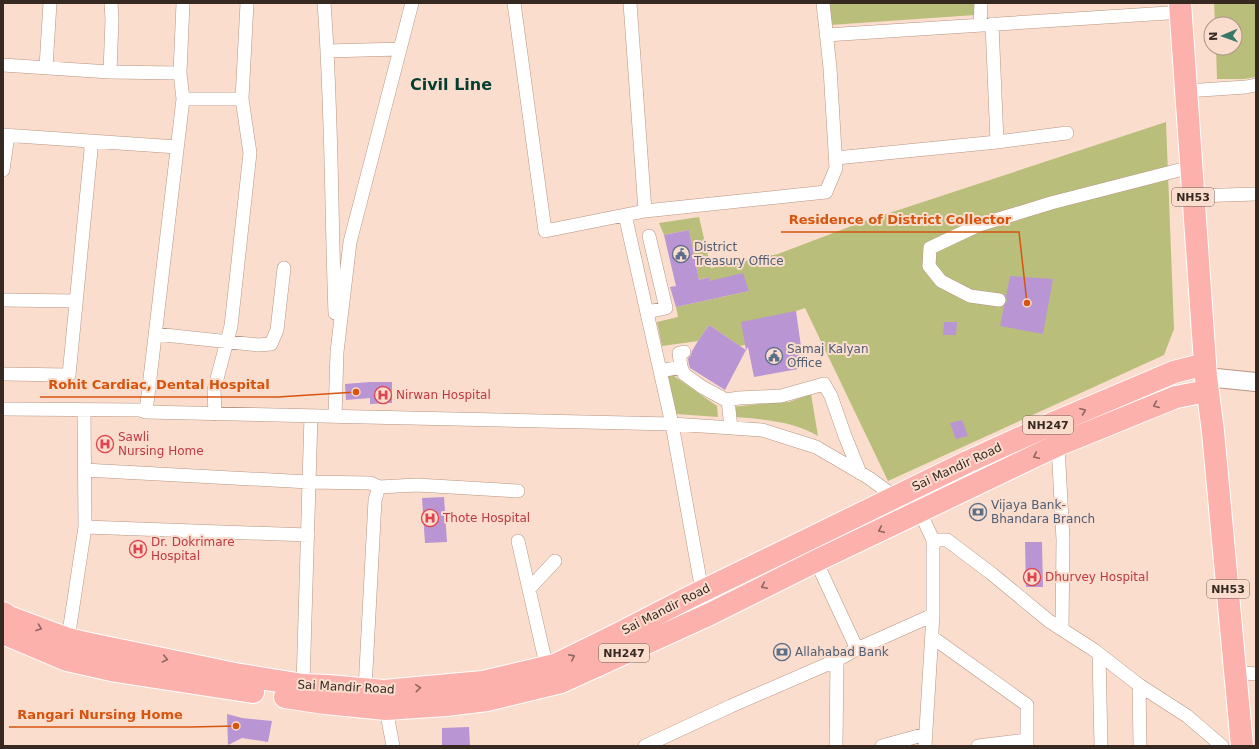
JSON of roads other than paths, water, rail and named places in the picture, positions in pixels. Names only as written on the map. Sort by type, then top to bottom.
[{"type":"highway","name":"NH53","points":[[1180,7],[1206,377],[1246,673],[1242,746]]},
{"type":"highway","points":[[1174,372],[1193,353],[1202,323]]},
{"type":"highway","name":"Sai Mandir Road","points":[[3,633],[67,660],[116,671],[325,702],[386,709],[446,705],[487,700],[548,676],[555,665],[702,591],[967,462],[1051,424],[1174,372],[1206,377]]},
{"type":"highway","name":"Sai Mandir Road","points":[[3,613],[9,617],[68,639],[235,674],[303,685],[384,691],[548,676],[561,682],[710,614],[816,561],[1058,445],[1176,397],[1206,377]]},
{"type":"highway","points":[[1176,397],[1189,401],[1198,409],[1213,432]]},
{"type":"highway","points":[[895,497],[912,515]]},
{"type":"main road","points":[[1206,377],[1256,382]]},
{"type":"street","points":[[46,67],[50,3]]},
{"type":"street","points":[[110,3],[112,18],[110,72]]},
{"type":"street","points":[[146,412],[183,99],[180,73],[183,3]]},
{"type":"street","points":[[215,414],[214,390],[231,326],[250,153],[242,99],[247,3]]},
{"type":"street","points":[[324,3],[328,51],[333,260],[337,352],[335,417]]},
{"type":"street","points":[[337,352],[350,242],[412,3]]},
{"type":"street","points":[[514,3],[545,231],[645,211],[826,192],[836,168],[836,158],[830,68],[823,3]]},
{"type":"street","points":[[630,3],[645,211]]},
{"type":"street","points":[[981,3],[986,25],[997,142]]},
{"type":"street","points":[[826,35],[986,25],[1118,9],[1168,13],[1180,7]]},
{"type":"street","points":[[328,51],[400,49]]},
{"type":"street","points":[[3,65],[110,72],[180,73]]},
{"type":"street","points":[[1186,91],[1256,85]]},
{"type":"street","points":[[183,99],[242,99]]},
{"type":"street","points":[[836,158],[997,142],[1067,133]]},
{"type":"street","points":[[3,170],[6,135],[177,147]]},
{"type":"street","points":[[3,374],[69,374],[91,150],[90,141]]},
{"type":"street","points":[[999,300],[970,296],[942,281],[929,266],[930,248],[978,225],[1051,203],[1191,167]]},
{"type":"street","points":[[1193,196],[1256,194]]},
{"type":"street","points":[[625,215],[672,424],[702,591]]},
{"type":"street","points":[[647,312],[666,308],[649,236]]},
{"type":"street","points":[[155,334],[258,345],[271,344],[277,330],[284,268]]},
{"type":"street","points":[[3,300],[76,301]]},
{"type":"street","points":[[684,352],[679,353],[681,367],[684,374],[702,387],[728,400],[781,396],[824,384],[831,396],[860,473]]},
{"type":"street","points":[[660,371],[681,367]]},
{"type":"street","points":[[728,400],[731,428]]},
{"type":"street","points":[[3,409],[140,410],[146,412],[215,414],[672,424],[762,430],[816,448],[869,478],[895,497]]},
{"type":"street","points":[[68,639],[85,527],[84,410]]},
{"type":"street","points":[[303,685],[311,416]]},
{"type":"street","points":[[1058,445],[1064,540],[1062,629]]},
{"type":"street","points":[[84,470],[309,482],[370,483],[379,487],[417,486],[518,491]]},
{"type":"street","points":[[366,689],[375,500],[379,487]]},
{"type":"street","points":[[882,746],[926,740],[933,615],[933,540],[912,515]]},
{"type":"street","points":[[85,527],[308,535]]},
{"type":"street","points":[[933,540],[947,540],[1050,621],[1099,654],[1139,685],[1187,716],[1222,746]]},
{"type":"street","points":[[518,542],[548,676]]},
{"type":"street","points":[[529,589],[555,561]]},
{"type":"street","points":[[816,561],[857,649]]},
{"type":"street","points":[[645,746],[731,706],[837,660],[857,649],[933,615]]},
{"type":"street","points":[[932,637],[1027,705],[1027,743],[978,746]]},
{"type":"street","points":[[1099,654],[1101,746]]},
{"type":"street","points":[[836,746],[837,660]]},
{"type":"street","points":[[1139,685],[1140,746]]},
{"type":"street","points":[[386,709],[393,746]]},
{"type":"place","name":"District Treasury Office","points":[[681,254]]},
{"type":"place","name":"Residence of District Collector","points":[[1027,303]]},
{"type":"place","name":"Samaj Kalyan Office","points":[[774,356]]},
{"type":"place","name":"Rohit Cardiac, Dental Hospital","points":[[356,392]]},
{"type":"place","name":"Nirwan Hospital","points":[[383,395]]},
{"type":"place","name":"Sawli Nursing Home","points":[[105,444]]},
{"type":"place","name":"Vijaya Bank- Bhandara Branch","points":[[978,512]]},
{"type":"place","name":"Thote Hospital","points":[[430,518]]},
{"type":"place","name":"Dr. Dokrimare Hospital","points":[[138,549]]},
{"type":"place","name":"Dhurvey Hospital","points":[[1032,577]]},
{"type":"place","name":"Allahabad Bank","points":[[782,652]]},
{"type":"place","name":"Rangari Nursing Home","points":[[236,726]]},
{"type":"district","name":"Civil Line","points":[[451,84]]}]
